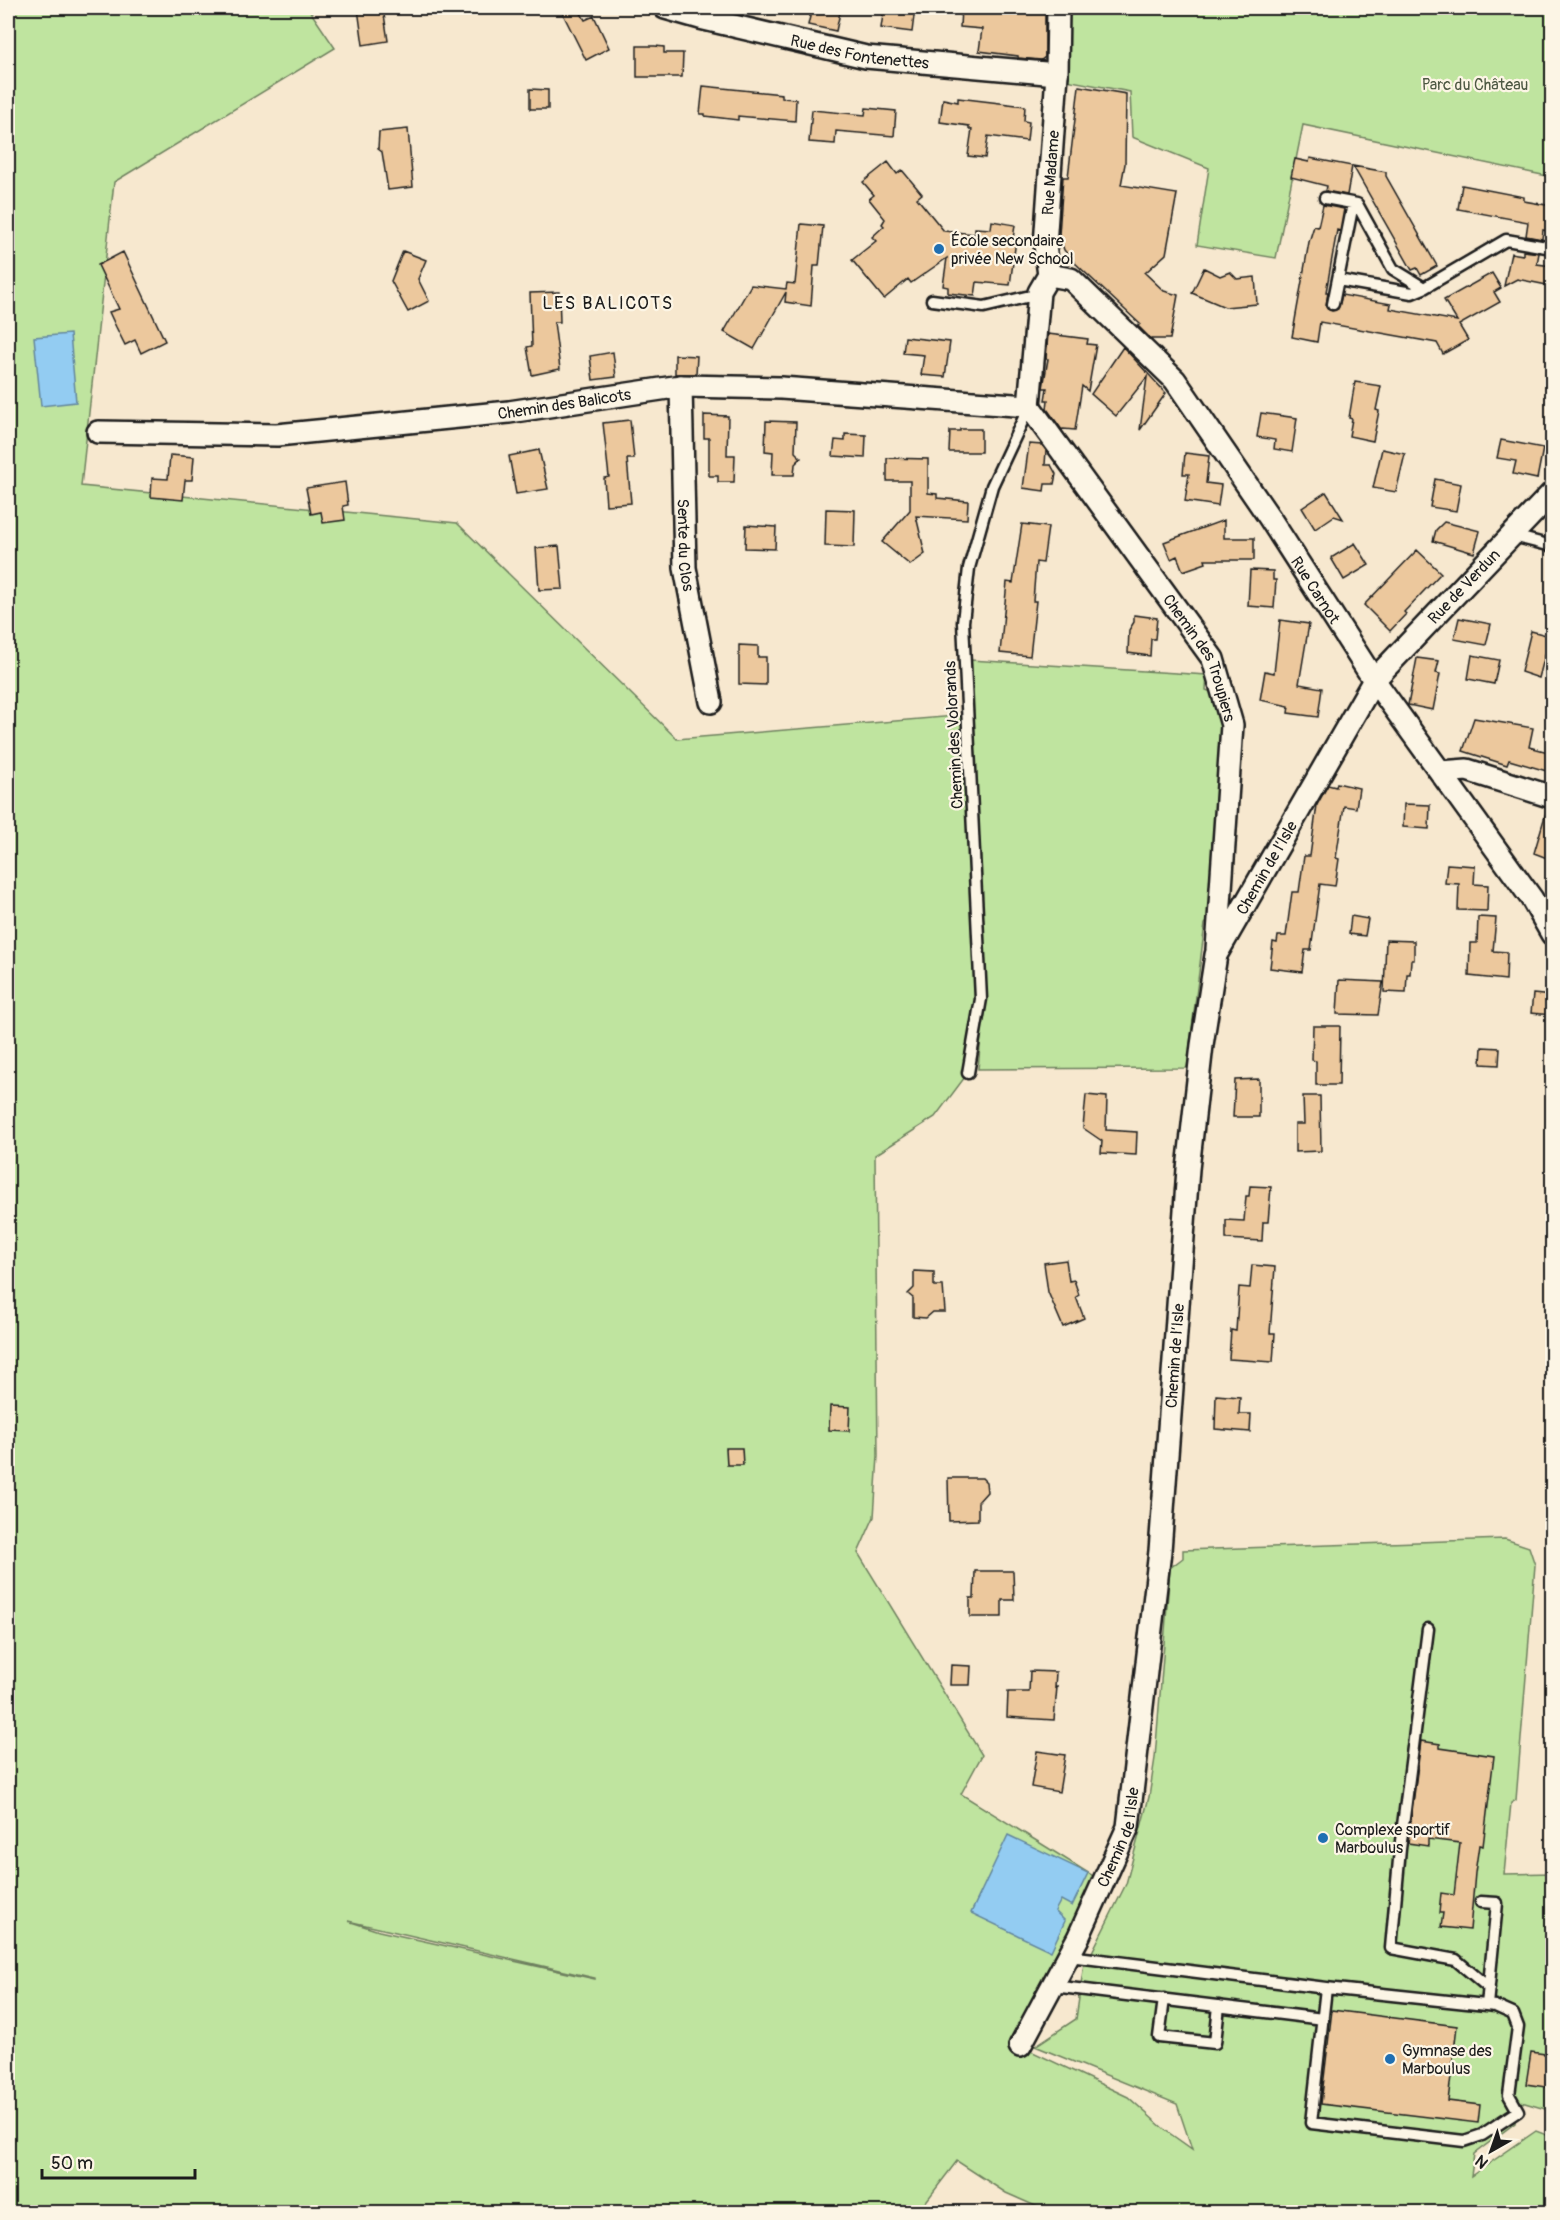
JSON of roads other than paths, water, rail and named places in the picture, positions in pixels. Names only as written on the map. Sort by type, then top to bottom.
[{"type":"street","name":"Rue des Fontenettes","points":[[665,8],[866,57],[1057,74]]},
{"type":"street","name":"Rue Madame","points":[[1049,275],[1045,245],[1057,74],[1058,8]]},
{"type":"street","points":[[1029,406],[1038,297],[1049,275]]},
{"type":"street","name":"Rue Carnot","points":[[1049,275],[1071,279],[1175,380],[1269,517],[1374,680],[1532,900],[1552,934]]},
{"type":"street","name":"Chemin des Balicots","points":[[98,432],[278,435],[509,412],[681,386],[781,388],[1029,406]]},
{"type":"street","name":"Sente du Clos","points":[[681,386],[685,568],[711,702]]},
{"type":"street","name":"Chemin des Troupiers","points":[[1029,406],[1213,659],[1232,724],[1216,956]]},
{"type":"street","name":"Rue de Verdun","points":[[1374,680],[1552,493]]},
{"type":"street","name":"Chemin de l’Isle","points":[[1020,2046],[1069,1956],[1128,1827],[1160,1551],[1188,1169],[1202,1045],[1216,956],[1374,680]]},
{"type":"street","points":[[1442,772],[1467,770],[1552,797]]},
{"type":"lane","points":[[1325,198],[1357,204],[1393,269],[1424,288]]},
{"type":"lane","points":[[1333,304],[1353,204]]},
{"type":"lane","points":[[1338,280],[1412,293],[1506,240],[1552,248]]},
{"type":"lane","points":[[932,300],[984,307],[1026,297],[1038,297]]},
{"type":"lane","name":"Chemin des Volorands","points":[[968,1073],[981,999],[963,622],[969,568],[992,486],[1029,406]]},
{"type":"lane","points":[[1513,536],[1552,546]]},
{"type":"lane","points":[[1428,1629],[1400,1849],[1391,1948],[1456,1960],[1489,1988]]},
{"type":"lane","points":[[1481,1902],[1497,1904],[1487,2005]]},
{"type":"lane","points":[[1069,1956],[1326,1988],[1495,2006],[1513,2014],[1518,2027],[1509,2095],[1518,2111],[1482,2134],[1464,2141],[1311,2123],[1326,1988]]},
{"type":"lane","points":[[1053,1986],[1323,2019]]},
{"type":"lane","points":[[1164,2000],[1159,2037],[1215,2043],[1219,2006]]},
{"type":"water","points":[[70,334],[76,402],[41,406],[34,337]]},
{"type":"water","points":[[1008,1835],[1088,1873],[1072,1906],[1061,1900],[1055,1911],[1065,1921],[1051,1951],[971,1913]]},
{"type":"place","name":"École secondaire privée New School","points":[[939,249]]},
{"type":"place","name":"Complexe sportif Marboulus","points":[[1323,1838]]},
{"type":"place","name":"Gymnase des Marboulus","points":[[1390,2059]]},
{"type":"district","name":"LES BALICOTS","points":[[608,303]]},
{"type":"park label","name":"Parc du Château","points":[[1475,84]]}]
